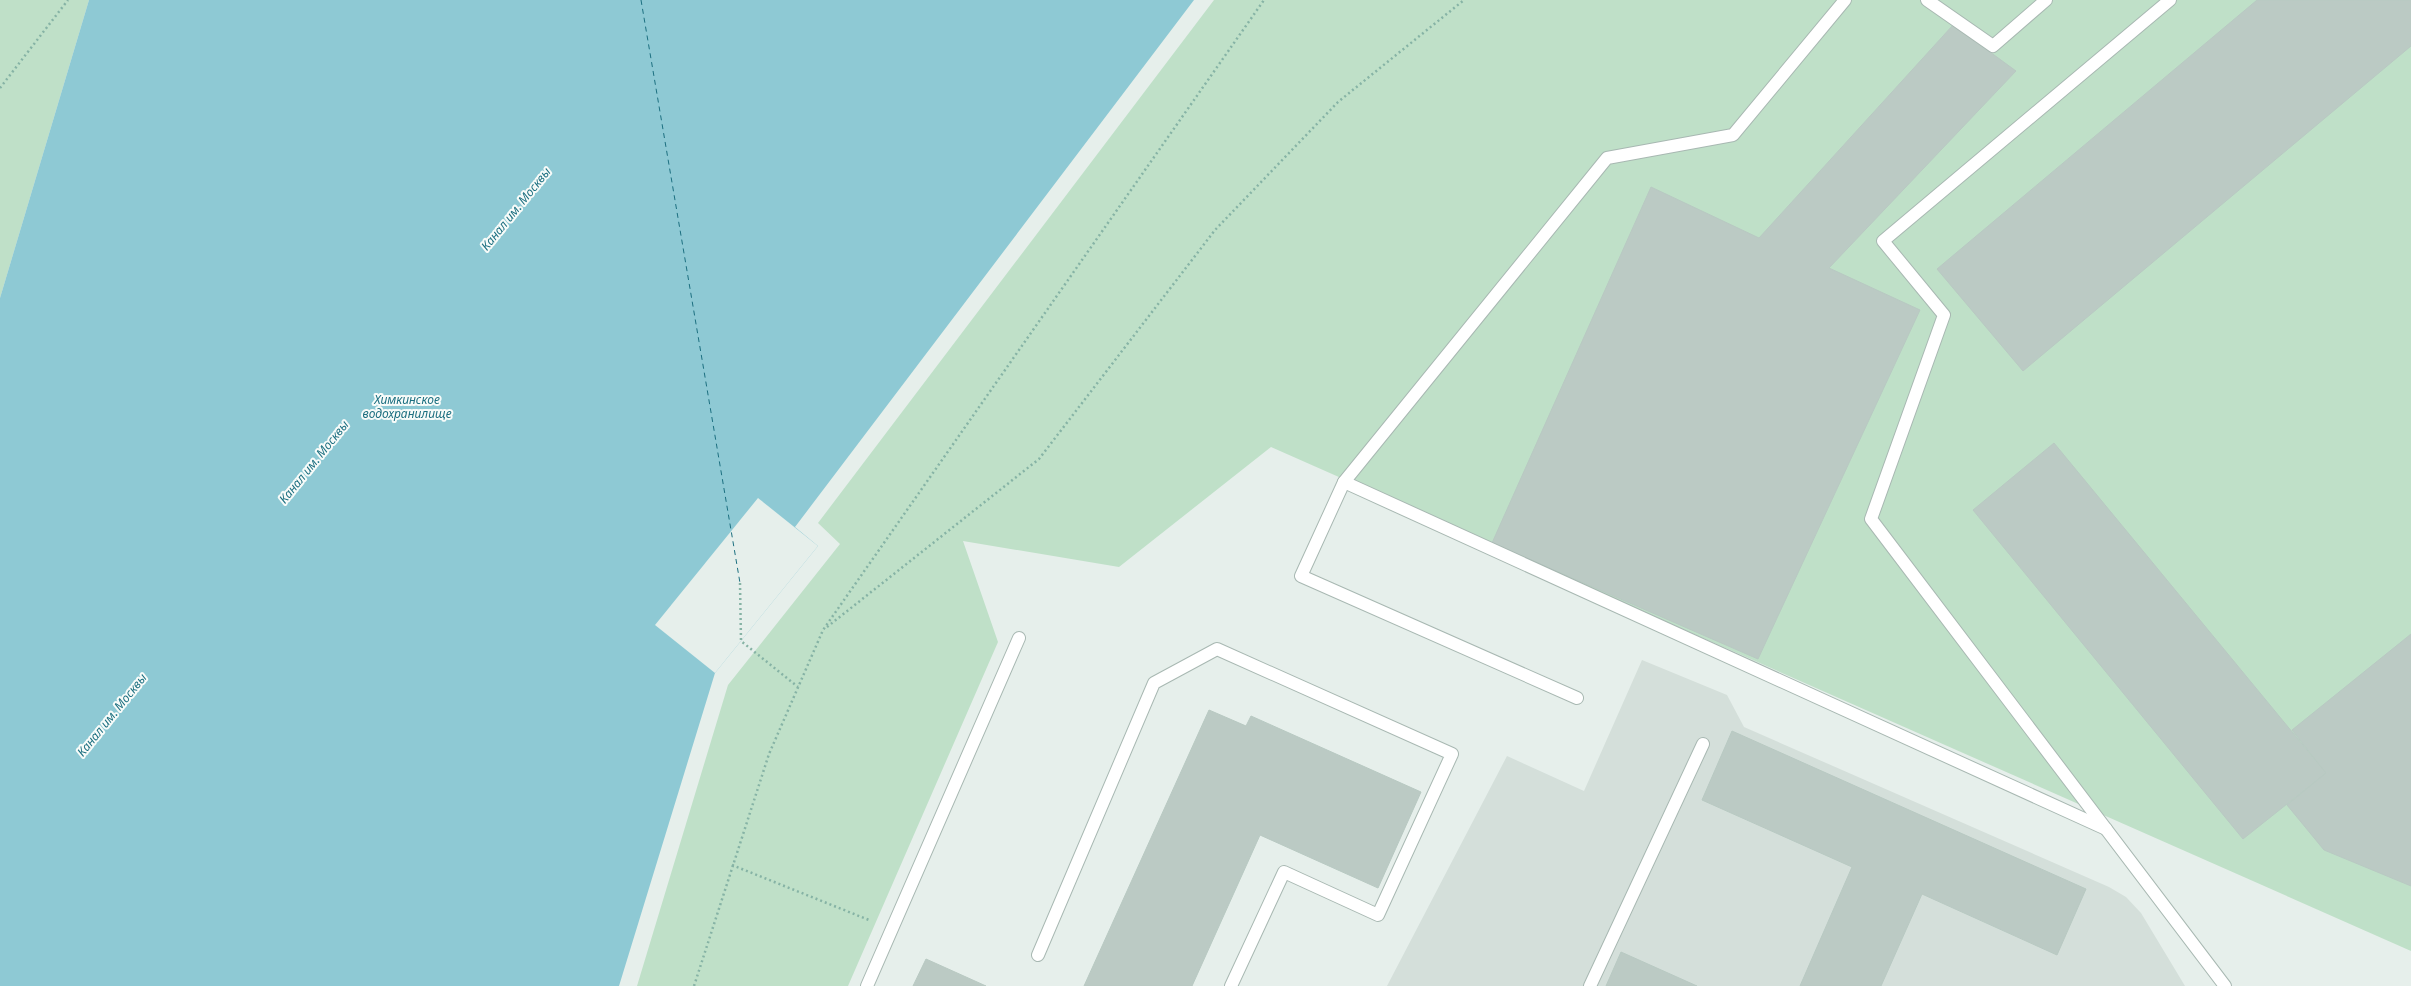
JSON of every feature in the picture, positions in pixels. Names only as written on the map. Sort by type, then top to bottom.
[{"type":"lane","points":[[1577,698],[1301,576],[1344,482],[1607,158],[1733,135],[1845,0]]},
{"type":"lane","points":[[1927,0],[1993,46],[2046,0]]},
{"type":"lane","points":[[2170,0],[1883,241],[1944,315],[1871,520],[2226,986]]},
{"type":"lane","points":[[1344,482],[2106,829]]},
{"type":"lane","points":[[867,986],[1018,638]]},
{"type":"lane","points":[[1038,955],[1154,683],[1217,649],[1452,754],[1378,915],[1284,872],[1231,986]]},
{"type":"lane","points":[[1590,986],[1703,744]]},
{"type":"path","points":[[0,88],[68,0]]},
{"type":"path","points":[[694,986],[769,754],[823,630],[1264,0]]},
{"type":"path","points":[[823,630],[1039,459],[1215,230],[1338,102],[1464,0]]},
{"type":"path","points":[[740,583],[741,641],[798,687]]},
{"type":"path","points":[[732,865],[891,929]]},
{"type":"shaded area","points":[[1642,660],[1727,695],[1744,727],[2109,887],[2126,897],[2141,913],[2185,986],[1387,986],[1507,756],[1584,791]]},
{"type":"green space","points":[[0,0],[89,0],[0,298]]},
{"type":"green space","points":[[1214,0],[2411,0],[2411,951],[1271,447],[1119,567],[963,541],[998,642],[848,986],[637,986],[728,685],[840,544],[818,523]]},
{"type":"water","name":"Химкинское водохранилище","points":[[89,0],[1194,0],[795,527],[818,546],[715,673],[619,986],[0,986],[0,298]]},
{"type":"pier","points":[[758,498],[818,546],[715,673],[655,625]]},
{"type":"building","points":[[2257,0],[2411,0],[2411,46],[2023,371],[1937,269]]},
{"type":"building","points":[[1953,25],[2016,71],[1829,268],[1920,310],[1758,659],[1492,543],[1651,187],[1759,238]]},
{"type":"building","points":[[2054,443],[2326,773],[2243,839],[1973,510]]},
{"type":"building","points":[[2411,634],[2411,886],[2324,850],[2287,805],[2326,773],[2292,730]]},
{"type":"building","points":[[1209,710],[1246,726],[1251,716],[1421,792],[1378,888],[1260,835],[1192,986],[1084,986]]},
{"type":"building","points":[[1732,731],[2086,889],[2057,955],[1922,894],[1881,986],[1800,986],[1852,867],[1702,800]]},
{"type":"building","points":[[1621,952],[1697,986],[1606,986]]},
{"type":"building","points":[[926,959],[986,986],[913,986]]},
{"type":"ferry route","points":[[641,0],[740,583]]},
{"type":"water label","name":"Канал им. Москвы","points":[[516,209]]},
{"type":"water label","name":"Канал им. Москвы","points":[[314,462]]},
{"type":"water label","name":"Канал им. Москвы","points":[[112,715]]}]
